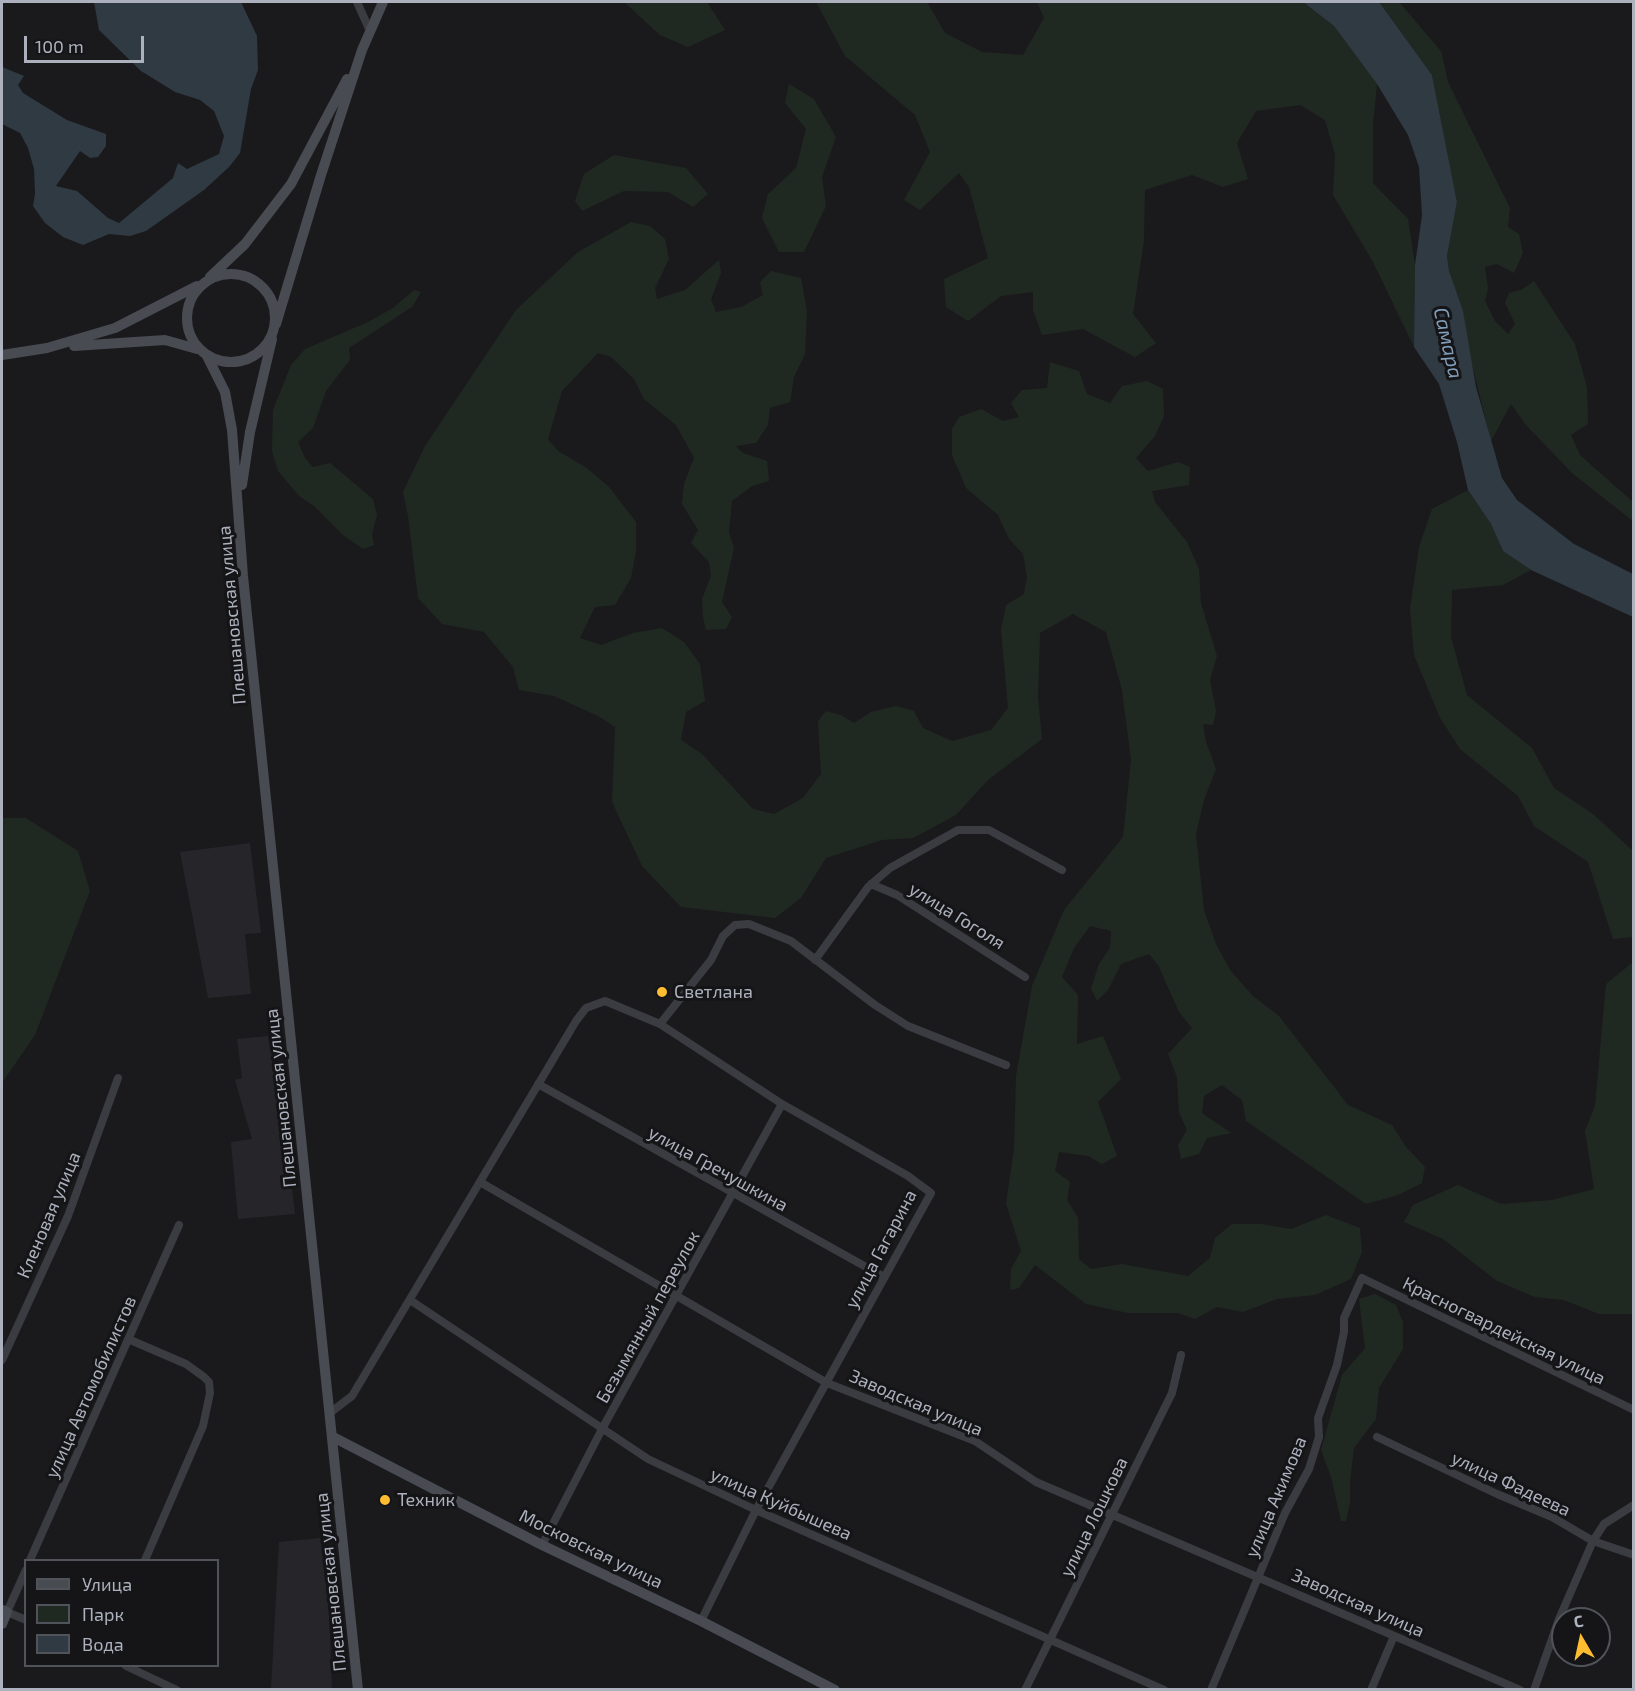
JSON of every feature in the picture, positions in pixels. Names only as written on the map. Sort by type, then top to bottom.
[{"type":"main road","points":[[197,349],[187,318],[192,296],[204,281],[244,243],[291,184],[362,50],[383,2]]},
{"type":"main road","points":[[239,504],[250,432],[275,329],[308,214],[362,50]]},
{"type":"main road","points":[[2,355],[47,348],[165,340],[197,349],[207,356],[225,361],[244,360],[265,347],[275,329],[271,299],[257,281],[235,274],[204,281],[115,328],[47,348]]},
{"type":"main road","points":[[207,356],[225,392],[232,430],[239,504]]},
{"type":"main road","name":"Плешановская улица","points":[[239,504],[243,576],[358,1689]]},
{"type":"main road","name":"Московская улица","points":[[333,1437],[542,1545],[701,1621],[835,1689]]},
{"type":"main road","points":[[2,1624],[4,1611]]},
{"type":"street","points":[[357,2],[370,32]]},
{"type":"street","points":[[815,960],[871,884],[890,868],[958,830],[976,828],[988,830],[1062,870]]},
{"type":"street","name":"улица Гоголя","points":[[871,884],[897,895],[1025,977]]},
{"type":"street","points":[[660,1024],[711,960],[723,936],[735,925],[749,924],[791,941],[908,1026],[1006,1065]]},
{"type":"street","name":"улица Гагарина","points":[[538,1084],[586,1008],[605,1002],[660,1024],[782,1104],[908,1176],[931,1192],[756,1510],[701,1621]]},
{"type":"street","name":"Кленовая улица","points":[[2,1360],[68,1216],[118,1078]]},
{"type":"street","points":[[331,1412],[352,1396],[538,1084]]},
{"type":"street","name":"улица Гречушкина","points":[[538,1084],[733,1195],[884,1277]]},
{"type":"street","name":"Безымянный переулок","points":[[542,1545],[602,1429],[782,1104]]},
{"type":"street","name":"Заводская улица","points":[[480,1182],[827,1383],[917,1416],[975,1441],[1036,1482],[1520,1689]]},
{"type":"street","name":"улица Автомобилистов","points":[[30,1559],[179,1225]]},
{"type":"street","name":"Красногвардейская улица","points":[[1362,1278],[1634,1410]]},
{"type":"street","name":"улица Акимова","points":[[1211,1689],[1285,1513],[1309,1469],[1319,1437],[1318,1418],[1337,1365],[1344,1332],[1344,1318],[1362,1278]]},
{"type":"street","name":"улица Куйбышева","points":[[410,1300],[648,1459],[756,1510],[1164,1689]]},
{"type":"street","points":[[128,1339],[195,1370],[209,1382],[210,1393],[203,1426],[145,1559]]},
{"type":"street","name":"улица Лошкова","points":[[1025,1689],[1172,1393],[1181,1354]]},
{"type":"street","name":"улица Фадеева","points":[[1377,1437],[1497,1494],[1552,1517],[1593,1541],[1634,1556]]},
{"type":"street","points":[[1534,1689],[1559,1618],[1593,1541],[1604,1524],[1634,1505]]},
{"type":"street","points":[[24,1574],[4,1611],[24,1619]]},
{"type":"street","points":[[1371,1689],[1394,1636]]},
{"type":"street","points":[[130,1667],[177,1689]]},
{"type":"shaded area","points":[[250,843],[261,933],[245,934],[251,994],[208,998],[180,852]]},
{"type":"shaded area","points":[[268,1036],[270,1049],[276,1055],[295,1214],[238,1219],[231,1142],[252,1139],[235,1080],[242,1078],[237,1039]]},
{"type":"shaded area","points":[[320,1538],[329,1610],[332,1689],[271,1689],[279,1542]]},
{"type":"green space","points":[[624,2],[707,2],[725,30],[688,47],[660,35]]},
{"type":"green space","points":[[816,2],[927,2],[945,33],[982,52],[1023,55],[1044,18],[1037,2],[1303,2],[1334,26],[1377,84],[1373,124],[1373,183],[1408,219],[1415,265],[1414,347],[1373,262],[1333,195],[1335,155],[1325,120],[1300,105],[1256,111],[1237,143],[1248,179],[1223,187],[1192,175],[1145,190],[1144,241],[1133,314],[1156,343],[1135,357],[1083,329],[1042,335],[1033,310],[1033,292],[1001,296],[968,321],[946,307],[944,279],[988,258],[969,187],[959,173],[920,210],[904,200],[930,152],[915,115],[845,56]]},
{"type":"green space","points":[[1379,2],[1399,2],[1441,51],[1448,82],[1510,208],[1508,227],[1519,234],[1523,253],[1514,273],[1497,264],[1485,267],[1488,288],[1485,301],[1495,321],[1508,334],[1515,324],[1505,303],[1509,293],[1521,290],[1534,281],[1575,344],[1587,387],[1588,424],[1571,435],[1580,455],[1633,502],[1633,521],[1572,473],[1526,425],[1511,404],[1491,441],[1449,271],[1447,256],[1457,202],[1432,75]]},
{"type":"green space","points":[[789,84],[814,99],[836,137],[822,177],[826,206],[804,252],[779,252],[762,218],[768,194],[796,168],[806,129],[785,103]]},
{"type":"green space","points":[[614,155],[686,168],[708,194],[693,207],[668,192],[624,191],[582,211],[575,201],[584,174]]},
{"type":"green space","points":[[631,222],[650,226],[665,239],[669,259],[655,288],[657,299],[685,290],[719,260],[721,273],[711,299],[716,312],[741,307],[763,295],[760,282],[771,271],[801,278],[807,311],[805,354],[794,377],[790,402],[770,408],[768,425],[756,443],[736,446],[743,453],[767,461],[769,481],[752,486],[732,501],[729,532],[734,548],[722,602],[732,617],[726,629],[706,630],[703,617],[702,599],[711,576],[709,562],[691,543],[698,530],[682,504],[684,484],[694,458],[676,425],[644,399],[634,379],[611,357],[598,353],[562,391],[548,439],[558,451],[587,468],[609,487],[636,522],[636,551],[631,578],[615,605],[595,607],[580,638],[601,645],[633,633],[662,628],[684,642],[700,664],[705,701],[686,712],[681,740],[702,754],[753,809],[774,814],[803,798],[821,774],[818,721],[826,711],[841,715],[854,723],[871,712],[896,706],[914,711],[923,728],[952,741],[991,730],[1008,708],[1001,629],[1006,605],[1024,594],[1027,577],[1023,554],[1009,539],[998,515],[966,488],[952,455],[952,429],[959,417],[981,409],[1003,421],[1019,417],[1011,403],[1022,390],[1047,388],[1050,362],[1079,371],[1087,394],[1110,403],[1122,386],[1147,381],[1163,389],[1164,416],[1155,436],[1136,458],[1148,471],[1178,462],[1190,467],[1189,485],[1152,491],[1155,502],[1187,542],[1199,569],[1201,603],[1217,656],[1210,680],[1216,711],[1213,725],[1203,724],[1206,742],[1216,769],[1204,800],[1196,834],[1204,910],[1216,944],[1230,970],[1253,996],[1279,1016],[1348,1105],[1392,1125],[1406,1147],[1425,1167],[1422,1183],[1398,1195],[1366,1204],[1246,1121],[1242,1100],[1222,1085],[1204,1096],[1202,1113],[1231,1133],[1207,1138],[1199,1154],[1181,1159],[1178,1145],[1187,1130],[1179,1112],[1177,1077],[1168,1054],[1192,1028],[1179,1012],[1158,965],[1149,954],[1121,964],[1108,990],[1097,1001],[1091,988],[1099,964],[1110,948],[1111,931],[1090,926],[1074,948],[1062,977],[1078,995],[1077,1044],[1103,1036],[1121,1079],[1098,1102],[1117,1156],[1102,1164],[1088,1156],[1059,1152],[1055,1171],[1070,1182],[1067,1200],[1078,1218],[1079,1259],[1091,1269],[1122,1264],[1188,1276],[1210,1258],[1215,1238],[1232,1224],[1261,1224],[1291,1229],[1326,1215],[1360,1228],[1362,1252],[1351,1279],[1315,1295],[1277,1299],[1243,1312],[1217,1307],[1195,1319],[1178,1313],[1128,1313],[1086,1304],[1035,1265],[1019,1288],[1010,1290],[1011,1269],[1021,1251],[1006,1204],[1014,1149],[1016,1076],[1032,986],[1064,910],[1123,837],[1131,760],[1122,690],[1106,632],[1073,614],[1040,633],[1038,697],[1042,739],[988,780],[956,815],[913,838],[882,840],[826,858],[801,898],[775,918],[681,907],[642,866],[612,802],[615,727],[598,716],[554,696],[519,690],[513,667],[484,632],[442,624],[418,598],[403,492],[425,446],[516,310],[578,252]]},
{"type":"green space","points":[[414,290],[421,292],[412,307],[349,348],[350,360],[326,391],[313,428],[298,442],[305,458],[313,467],[330,463],[373,499],[377,515],[372,534],[374,545],[363,549],[343,535],[314,506],[299,496],[278,471],[272,451],[273,410],[291,365],[305,349],[368,322],[393,308]]},
{"type":"green space","points":[[1468,490],[1491,524],[1503,551],[1531,570],[1503,585],[1452,590],[1451,637],[1467,695],[1532,748],[1554,788],[1593,814],[1632,850],[1633,937],[1613,939],[1588,862],[1534,826],[1518,796],[1460,749],[1440,718],[1414,655],[1410,609],[1419,547],[1432,509]]},
{"type":"green space","points":[[2,818],[26,818],[78,851],[90,891],[35,1035],[2,1083]]},
{"type":"green space","points":[[1633,962],[1633,1314],[1599,1314],[1564,1300],[1535,1297],[1497,1281],[1443,1239],[1404,1222],[1413,1205],[1458,1185],[1501,1204],[1552,1200],[1594,1189],[1585,1131],[1595,1106],[1606,984]]},
{"type":"green space","points":[[1375,1294],[1396,1305],[1403,1322],[1403,1349],[1379,1388],[1376,1419],[1354,1448],[1350,1502],[1346,1521],[1341,1521],[1331,1477],[1321,1450],[1342,1375],[1365,1348],[1359,1299]]},
{"type":"water","points":[[94,2],[241,2],[257,36],[258,70],[251,89],[240,153],[229,167],[204,190],[146,231],[130,236],[109,234],[83,245],[63,237],[45,223],[33,206],[34,169],[28,148],[20,133],[2,124],[2,67],[24,76],[18,85],[23,93],[67,120],[106,134],[106,146],[98,157],[90,158],[80,151],[56,186],[77,191],[108,218],[119,223],[173,178],[178,163],[187,169],[219,154],[224,136],[214,111],[200,100],[175,92],[141,71],[99,30]]},
{"type":"water","name":"Самара","points":[[1303,2],[1379,2],[1432,75],[1457,202],[1447,256],[1449,271],[1463,311],[1476,387],[1502,478],[1517,500],[1574,544],[1633,574],[1633,617],[1531,570],[1503,551],[1491,524],[1468,490],[1457,442],[1439,384],[1414,347],[1415,265],[1422,215],[1419,167],[1408,135],[1377,84],[1334,26]]},
{"type":"place","name":"Светлана","points":[[662,992]]},
{"type":"place","name":"Техник","points":[[385,1500]]}]
